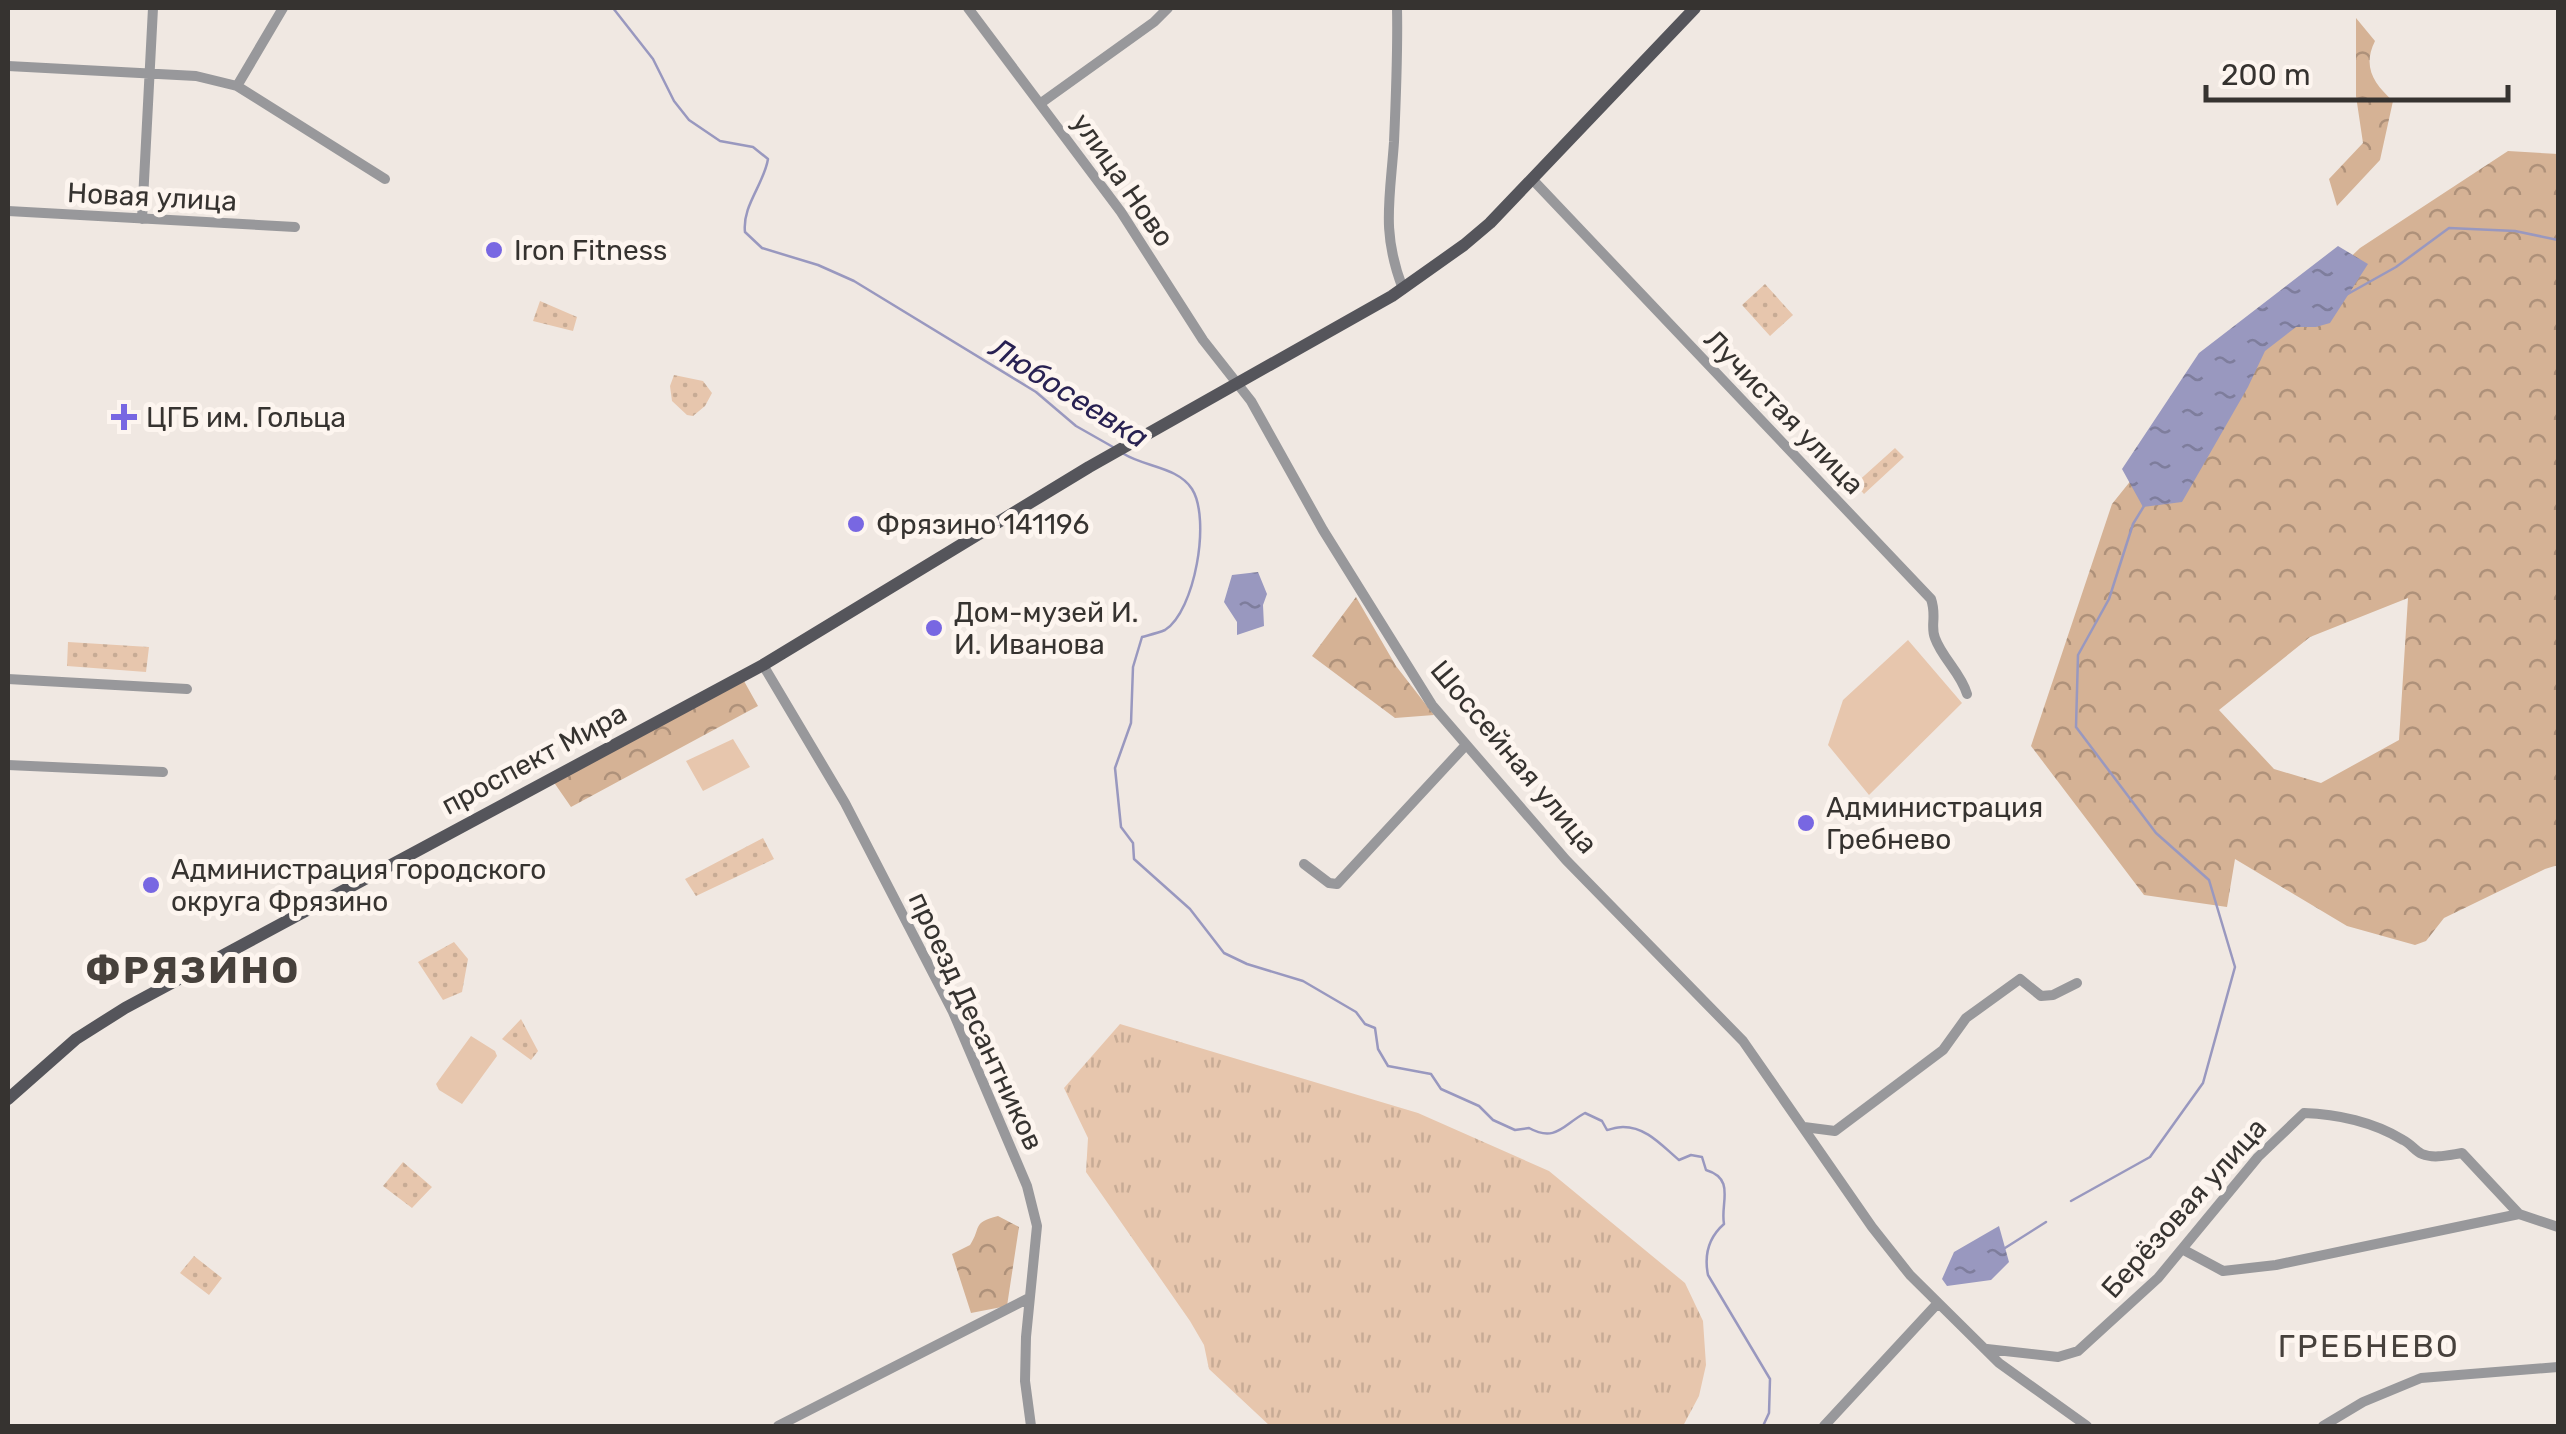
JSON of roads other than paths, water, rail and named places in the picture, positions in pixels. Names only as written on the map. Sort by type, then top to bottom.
[{"type":"main road","points":[[1237,381],[1402,289],[1471,240],[1695,8]]},
{"type":"main road","name":"проспект Мира","points":[[8,1100],[76,1039],[125,1008],[764,666],[1237,381]]},
{"type":"street","points":[[142,219],[152,8]]},
{"type":"street","points":[[237,86],[282,8]]},
{"type":"street","name":"улица Ново","points":[[968,8],[1122,212],[1202,340],[1237,381]]},
{"type":"street","points":[[1040,103],[1168,8]]},
{"type":"street","points":[[1396,8],[1394,142],[1386,220],[1402,289]]},
{"type":"street","points":[[8,66],[196,76],[237,86],[385,179]]},
{"type":"street","name":"Лучистая улица","points":[[1532,179],[1931,599],[1936,617],[1935,639],[1964,682],[1967,694]]},
{"type":"street","name":"Новая улица","points":[[8,211],[295,228]]},
{"type":"street","name":"Шоссейная улица","points":[[1237,381],[1404,664],[1465,746],[1609,906],[1743,1041],[1872,1227],[1937,1304],[2016,1376],[2087,1426]]},
{"type":"street","name":"проезд Десантников","points":[[764,666],[864,838],[958,1022],[1027,1186],[1037,1226],[1026,1381],[1032,1426]]},
{"type":"street","points":[[8,679],[187,689]]},
{"type":"street","points":[[1304,864],[1329,884],[1337,884],[1465,746]]},
{"type":"street","points":[[8,765],[164,772]]},
{"type":"street","points":[[1804,1127],[1834,1131],[1943,1050],[1966,1018],[2020,979],[2042,996],[2077,983]]},
{"type":"street","name":"Берёзовая улица","points":[[1984,1349],[2058,1357],[2078,1350],[2158,1278],[2258,1157],[2304,1114],[2330,1114],[2364,1123],[2404,1140],[2421,1154],[2462,1153],[2520,1214]]},
{"type":"street","points":[[2182,1249],[2223,1271],[2276,1265],[2520,1214],[2558,1226]]},
{"type":"street","points":[[778,1426],[1030,1298]]},
{"type":"street","points":[[1824,1426],[1937,1304]]},
{"type":"street","points":[[2016,1376],[2033,1356]]},
{"type":"street","points":[[2323,1426],[2363,1402],[2420,1378],[2558,1367]]},
{"type":"water","points":[[2338,246],[2368,264],[2330,323],[2296,327],[2265,351],[2182,502],[2143,507],[2122,469],[2199,353]]},
{"type":"water","points":[[1258,572],[1267,594],[1264,626],[1237,635],[1237,622],[1224,602],[1232,575]]},
{"type":"water","points":[[1999,1226],[2009,1262],[1991,1280],[1947,1286],[1942,1279],[1954,1252]]},
{"type":"waterway","name":"Любосеевка","points":[[613,8],[653,59],[674,101],[689,120],[720,141],[753,147],[768,159],[745,222],[745,232],[762,248],[854,281],[1036,392],[1076,426],[1113,447]]},
{"type":"waterway","points":[[2346,295],[2396,267],[2449,228],[2515,231],[2558,240]]},
{"type":"waterway","name":"Любосеевка","points":[[1124,454],[1186,482],[1198,503],[1200,521],[1197,564],[1185,604],[1165,630],[1142,637],[1133,667],[1131,723],[1115,768],[1121,827],[1133,843],[1134,859],[1190,909],[1224,953],[1303,981],[1356,1012],[1365,1024],[1375,1028],[1378,1049],[1388,1066],[1431,1074],[1441,1089],[1479,1106],[1493,1120],[1515,1130],[1529,1128],[1553,1133],[1585,1113],[1602,1121],[1607,1130],[1623,1127],[1647,1134],[1679,1160],[1691,1155],[1702,1157],[1706,1170],[1721,1179],[1725,1192],[1724,1224],[1708,1247],[1708,1275],[1770,1379],[1769,1413],[1763,1426]]},
{"type":"waterway","points":[[2071,1201],[2150,1157],[2203,1083],[2235,967],[2209,880],[2156,833],[2076,727],[2078,655],[2109,599],[2133,524],[2144,506]]},
{"type":"waterway","points":[[2005,1248],[2046,1222]]},
{"type":"place","name":"Iron Fitness","points":[[494,250]]},
{"type":"place","name":"ЦГБ им. Гольца","points":[[124,417]]},
{"type":"place","name":"Фрязино 141196","points":[[856,524]]},
{"type":"place","name":"Дом-музей И. И. Иванова","points":[[934,628]]},
{"type":"place","name":"Администрация Гребнево","points":[[1806,823]]},
{"type":"place","name":"Администрация городского округа Фрязино","points":[[151,885]]},
{"type":"district","name":"ФРЯЗИНО","points":[[193,970]]},
{"type":"district","name":"ГРЕБНЕВО","points":[[2369,1346]]}]
